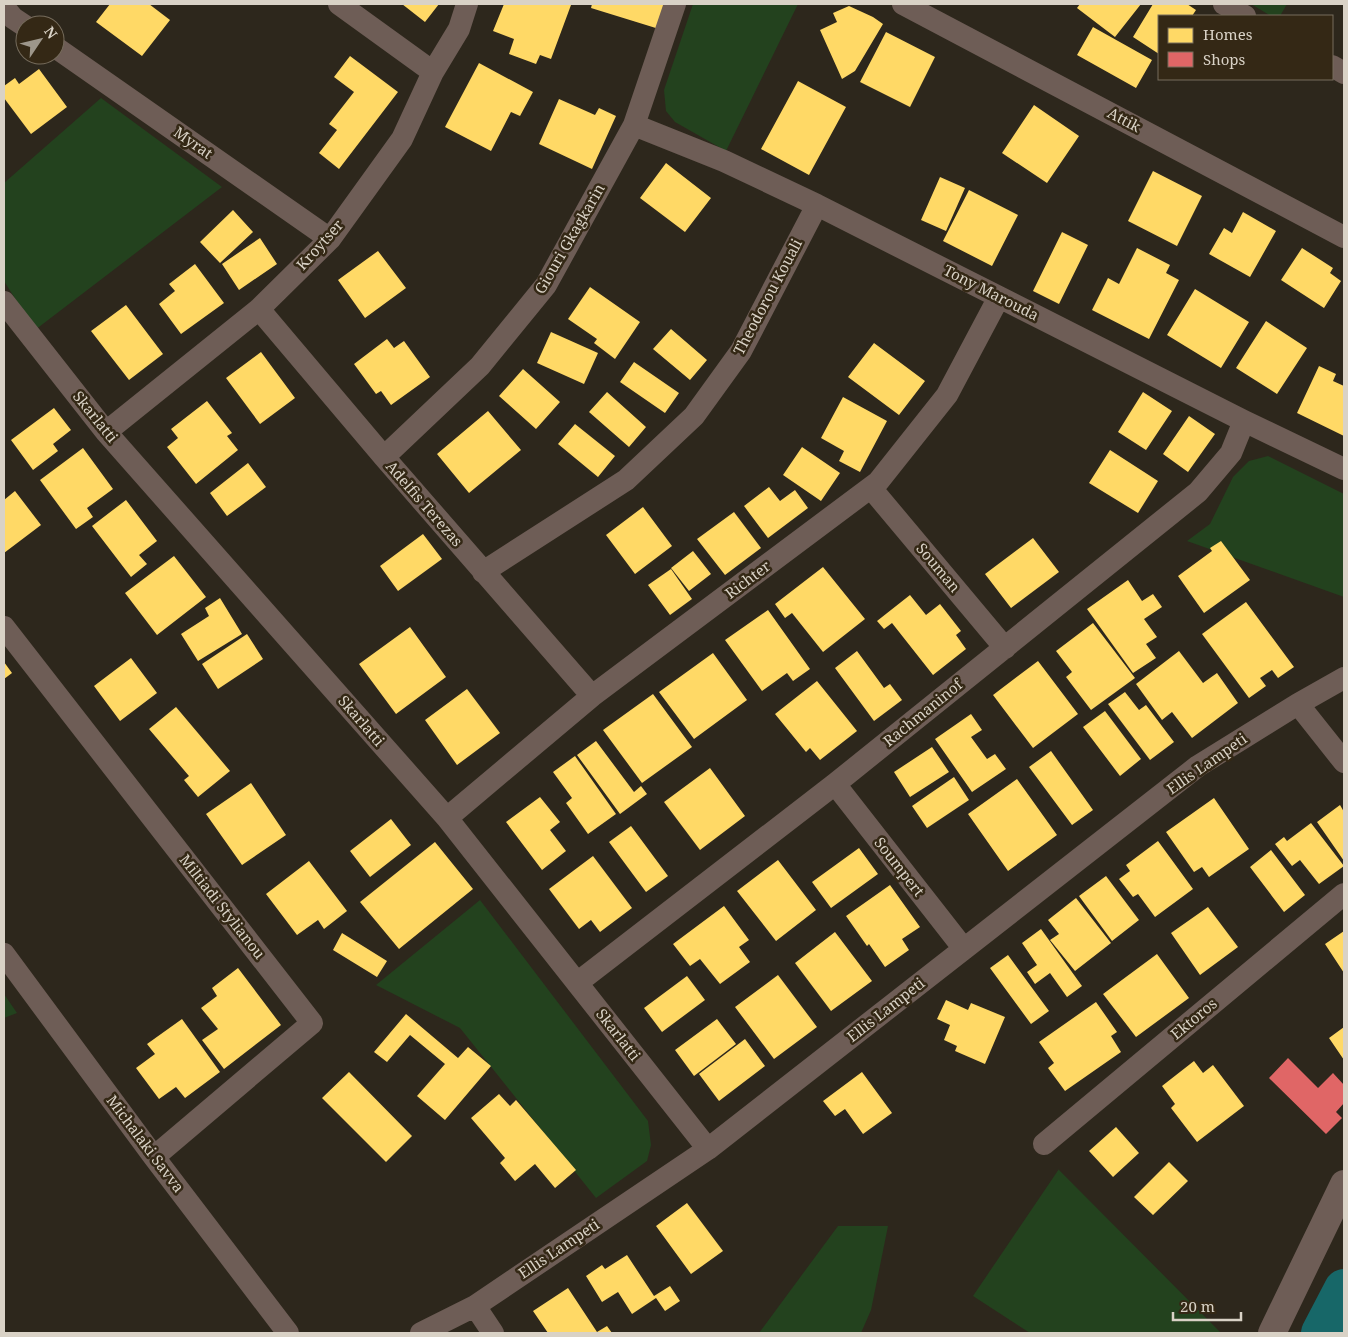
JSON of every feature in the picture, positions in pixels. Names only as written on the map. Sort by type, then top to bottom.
[{"type":"street","points":[[339,4],[433,72]]},
{"type":"street","name":"Kroytser","points":[[106,432],[259,309],[330,239],[402,139],[433,72],[459,29],[467,4]]},
{"type":"street","name":"Giouri Gkagkarin","points":[[384,457],[480,366],[546,285],[634,125],[674,4]]},
{"type":"street","name":"Attik","points":[[903,4],[1344,237]]},
{"type":"street","points":[[1224,4],[1243,15]]},
{"type":"street","points":[[4,7],[15,19]]},
{"type":"street","name":"Myrat","points":[[65,54],[330,239]]},
{"type":"street","points":[[1333,67],[1344,73]]},
{"type":"street","name":"Tony Marouda","points":[[634,125],[724,161],[817,205],[1244,421],[1344,469]]},
{"type":"street","name":"Theodorou Kouali","points":[[483,572],[626,480],[694,416],[741,351],[817,205]]},
{"type":"street","name":"Richter","points":[[447,818],[592,696],[878,482],[947,395],[999,297]]},
{"type":"street","name":"Skarlatti","points":[[4,302],[106,432],[447,818],[708,1150]]},
{"type":"street","name":"Adelfis Terezas","points":[[259,309],[384,457],[592,696]]},
{"type":"street","name":"Rachmaninof","points":[[577,983],[834,784],[1198,492],[1231,453],[1244,421]]},
{"type":"street","name":"Souman","points":[[871,488],[1004,648]]},
{"type":"street","name":"Miltiadi Stylianou","points":[[4,627],[312,1023],[154,1157]]},
{"type":"street","name":"Ellis Lampeti","points":[[421,1333],[475,1306],[708,1150],[1198,766],[1344,678]]},
{"type":"street","points":[[1298,704],[1344,762]]},
{"type":"street","name":"Soumpert","points":[[834,784],[964,949]]},
{"type":"street","name":"Ektoros","points":[[1044,1144],[1344,894]]},
{"type":"street","name":"Michalaki Savva","points":[[4,954],[154,1157],[288,1333]]},
{"type":"street","points":[[1272,1333],[1344,1184]]},
{"type":"street","points":[[475,1306],[493,1333]]},
{"type":"green space","points":[[693,4],[798,4],[726,151],[675,122],[666,111],[664,90]]},
{"type":"green space","points":[[1251,4],[1287,4],[1281,15],[1269,15]]},
{"type":"green space","points":[[101,98],[222,187],[35,330],[4,281],[4,183]]},
{"type":"green space","points":[[1268,456],[1344,494],[1344,597],[1187,541],[1210,524],[1233,477],[1249,461]]},
{"type":"green space","points":[[480,900],[648,1121],[651,1145],[647,1161],[596,1198],[460,1028],[376,985]]},
{"type":"green space","points":[[4,994],[17,1013],[4,1018]]},
{"type":"green space","points":[[1059,1169],[1221,1333],[1030,1333],[973,1296]]},
{"type":"green space","points":[[838,1226],[888,1226],[871,1310],[861,1333],[759,1333]]},
{"type":"building: Homes","points":[[110,4],[149,4],[170,20],[142,56],[96,22]]},
{"type":"building: Homes","points":[[402,4],[439,4],[425,22]]},
{"type":"building: Homes","points":[[504,4],[571,5],[551,59],[540,55],[536,64],[509,54],[514,39],[493,31]]},
{"type":"building: Homes","points":[[592,4],[667,4],[659,29],[591,8]]},
{"type":"building: Homes","points":[[1080,4],[1141,4],[1115,37],[1077,8]]},
{"type":"building: Homes","points":[[1153,4],[1187,4],[1196,10],[1193,15],[1158,15],[1158,53],[1133,37]]},
{"type":"building: Homes","points":[[849,6],[873,17],[883,24],[855,71],[842,79],[820,30],[837,22],[833,13]]},
{"type":"building: Homes","points":[[1093,27],[1152,60],[1136,88],[1077,55]]},
{"type":"building: Homes","points":[[886,32],[935,57],[910,107],[860,82]]},
{"type":"building: Homes","points":[[350,56],[398,92],[339,169],[319,153],[337,130],[329,124],[354,92],[334,77]]},
{"type":"building: Homes","points":[[479,63],[533,92],[520,116],[511,112],[491,151],[445,127]]},
{"type":"building: Homes","points":[[39,69],[67,107],[31,134],[4,98],[4,86],[15,78],[19,84]]},
{"type":"building: Homes","points":[[798,81],[846,107],[809,175],[761,149]]},
{"type":"building: Homes","points":[[559,99],[595,115],[599,108],[616,116],[592,169],[539,144]]},
{"type":"building: Homes","points":[[1034,105],[1079,136],[1047,183],[1002,153]]},
{"type":"building: Homes","points":[[666,163],[711,198],[685,232],[640,198]]},
{"type":"building: Homes","points":[[1153,171],[1202,196],[1177,246],[1128,221]]},
{"type":"building: Homes","points":[[940,177],[965,188],[946,231],[921,220]]},
{"type":"building: Homes","points":[[969,190],[1018,215],[992,266],[943,241]]},
{"type":"building: Homes","points":[[233,210],[253,232],[220,263],[200,242]]},
{"type":"building: Homes","points":[[1243,212],[1276,231],[1250,277],[1209,254],[1224,228],[1232,233]]},
{"type":"building: Homes","points":[[1062,232],[1088,245],[1059,304],[1033,291]]},
{"type":"building: Homes","points":[[260,238],[277,264],[239,290],[222,264]]},
{"type":"building: Homes","points":[[1137,248],[1170,265],[1166,273],[1179,280],[1149,339],[1092,310],[1108,278],[1119,284]]},
{"type":"building: Homes","points":[[1302,248],[1333,268],[1330,273],[1341,281],[1324,308],[1281,280]]},
{"type":"building: Homes","points":[[378,251],[406,288],[365,318],[338,280]]},
{"type":"building: Homes","points":[[195,264],[224,303],[181,334],[159,304],[175,291],[169,284]]},
{"type":"building: Homes","points":[[590,287],[640,322],[615,359],[594,343],[597,339],[568,319]]},
{"type":"building: Homes","points":[[1195,289],[1249,322],[1221,368],[1167,335]]},
{"type":"building: Homes","points":[[126,305],[163,354],[129,380],[91,331]]},
{"type":"building: Homes","points":[[1266,321],[1307,348],[1277,394],[1236,368]]},
{"type":"building: Homes","points":[[671,329],[707,360],[690,380],[653,349]]},
{"type":"building: Homes","points":[[551,332],[598,353],[584,384],[537,363]]},
{"type":"building: Homes","points":[[387,339],[394,348],[404,341],[430,377],[391,405],[381,391],[376,394],[354,364]]},
{"type":"building: Homes","points":[[874,343],[925,381],[899,415],[848,377]]},
{"type":"building: Homes","points":[[261,352],[295,398],[260,424],[226,378]]},
{"type":"building: Homes","points":[[634,362],[679,393],[665,413],[620,382]]},
{"type":"building: Homes","points":[[1319,366],[1336,374],[1333,381],[1344,386],[1344,436],[1297,413]]},
{"type":"building: Homes","points":[[523,369],[560,402],[536,429],[499,396]]},
{"type":"building: Homes","points":[[607,392],[646,427],[629,447],[589,412]]},
{"type":"building: Homes","points":[[1143,392],[1172,411],[1146,450],[1118,432]]},
{"type":"building: Homes","points":[[843,397],[887,421],[860,472],[839,461],[844,451],[821,438]]},
{"type":"building: Homes","points":[[207,401],[232,433],[227,436],[238,450],[196,484],[167,447],[178,438],[171,429]]},
{"type":"building: Homes","points":[[54,408],[71,430],[53,444],[58,451],[33,470],[11,440]]},
{"type":"building: Homes","points":[[488,411],[521,450],[469,493],[437,454]]},
{"type":"building: Homes","points":[[1189,416],[1215,434],[1188,472],[1163,454]]},
{"type":"building: Homes","points":[[575,424],[615,456],[598,477],[558,444]]},
{"type":"building: Homes","points":[[802,447],[840,473],[821,501],[783,475]]},
{"type":"building: Homes","points":[[83,448],[113,489],[87,508],[93,517],[76,529],[40,480]]},
{"type":"building: Homes","points":[[1110,450],[1158,481],[1138,513],[1089,483]]},
{"type":"building: Homes","points":[[248,463],[266,487],[227,516],[210,493]]},
{"type":"building: Homes","points":[[769,487],[780,501],[795,490],[808,508],[768,538],[744,506]]},
{"type":"building: Homes","points":[[15,491],[41,525],[4,553],[4,500]]},
{"type":"building: Homes","points":[[126,500],[157,541],[139,555],[147,564],[131,577],[92,526]]},
{"type":"building: Homes","points":[[643,507],[672,546],[635,574],[606,535]]},
{"type":"building: Homes","points":[[734,512],[761,548],[725,575],[697,539]]},
{"type":"building: Homes","points":[[423,534],[442,559],[398,591],[380,566]]},
{"type":"building: Homes","points":[[1033,538],[1059,572],[1011,608],[985,574]]},
{"type":"building: Homes","points":[[1221,541],[1250,580],[1204,613],[1178,576],[1212,551],[1210,548]]},
{"type":"building: Homes","points":[[693,551],[711,574],[689,591],[671,568]]},
{"type":"building: Homes","points":[[174,556],[206,597],[157,635],[125,593]]},
{"type":"building: Homes","points":[[823,567],[865,619],[823,652],[792,613],[785,618],[775,604]]},
{"type":"building: Homes","points":[[671,569],[692,599],[670,615],[648,585]]},
{"type":"building: Homes","points":[[1128,580],[1142,601],[1153,594],[1162,607],[1144,619],[1157,637],[1146,644],[1156,658],[1133,673],[1087,609]]},
{"type":"building: Homes","points":[[910,595],[926,615],[940,604],[961,631],[956,635],[966,649],[933,675],[892,623],[884,629],[877,621]]},
{"type":"building: Homes","points":[[220,598],[242,634],[198,661],[181,634],[209,616],[205,608]]},
{"type":"building: Homes","points":[[1246,602],[1294,667],[1278,678],[1272,670],[1260,678],[1266,686],[1249,698],[1202,634]]},
{"type":"building: Homes","points":[[768,610],[810,669],[793,681],[787,673],[762,691],[725,640]]},
{"type":"building: Homes","points":[[1093,623],[1135,678],[1091,710],[1066,677],[1072,672],[1056,651]]},
{"type":"building: Homes","points":[[410,627],[446,677],[396,714],[359,664]]},
{"type":"building: Homes","points":[[247,634],[263,659],[218,689],[202,664]]},
{"type":"building: Homes","points":[[857,651],[884,688],[890,684],[902,700],[874,721],[835,668]]},
{"type":"building: Homes","points":[[1179,651],[1203,683],[1217,673],[1238,703],[1192,738],[1172,712],[1162,720],[1136,684]]},
{"type":"building: Homes","points":[[713,653],[747,700],[694,739],[659,692]]},
{"type":"building: Homes","points":[[131,658],[157,693],[120,721],[94,686]]},
{"type":"building: Homes","points":[[1038,661],[1078,714],[1033,748],[993,695]]},
{"type":"building: Homes","points":[[4,662],[12,673],[4,679]]},
{"type":"building: Homes","points":[[817,681],[857,731],[820,760],[810,748],[806,752],[775,714]]},
{"type":"building: Homes","points":[[467,689],[500,733],[457,765],[425,720]]},
{"type":"building: Homes","points":[[1125,692],[1139,710],[1146,705],[1174,742],[1150,760],[1108,704]]},
{"type":"building: Homes","points":[[653,694],[692,747],[642,783],[603,730]]},
{"type":"building: Homes","points":[[176,707],[230,771],[198,797],[184,780],[189,776],[149,729]]},
{"type":"building: Homes","points":[[1105,711],[1141,759],[1120,776],[1083,727]]},
{"type":"building: Homes","points":[[971,714],[982,730],[971,737],[987,759],[995,754],[1006,769],[972,792],[935,739]]},
{"type":"building: Homes","points":[[596,741],[634,792],[641,786],[647,794],[620,814],[577,755]]},
{"type":"building: Homes","points":[[932,747],[949,772],[910,797],[894,772]]},
{"type":"building: Homes","points":[[1051,751],[1093,810],[1072,825],[1029,767]]},
{"type":"building: Homes","points":[[575,756],[616,814],[588,834],[566,803],[572,798],[553,772]]},
{"type":"building: Homes","points":[[710,768],[745,816],[700,850],[664,802]]},
{"type":"building: Homes","points":[[954,777],[969,800],[927,828],[912,806]]},
{"type":"building: Homes","points":[[1017,779],[1057,835],[1008,871],[968,814]]},
{"type":"building: Homes","points":[[251,783],[286,835],[242,865],[206,814]]},
{"type":"building: Homes","points":[[540,797],[560,822],[550,830],[566,851],[542,870],[506,822]]},
{"type":"building: Homes","points":[[1214,798],[1249,849],[1209,877],[1202,867],[1194,872],[1166,832]]},
{"type":"building: Homes","points":[[1340,805],[1344,812],[1344,861],[1317,822]]},
{"type":"building: Homes","points":[[391,819],[411,845],[370,877],[350,851]]},
{"type":"building: Homes","points":[[1311,823],[1344,866],[1319,884],[1300,860],[1292,866],[1275,844],[1284,837],[1287,841]]},
{"type":"building: Homes","points":[[631,826],[668,876],[646,892],[609,842]]},
{"type":"building: Homes","points":[[1158,841],[1193,889],[1155,917],[1138,894],[1133,897],[1119,879],[1130,871],[1126,865]]},
{"type":"building: Homes","points":[[435,842],[473,889],[399,949],[360,902]]},
{"type":"building: Homes","points":[[859,848],[878,874],[831,908],[812,882]]},
{"type":"building: Homes","points":[[1271,850],[1305,895],[1284,912],[1250,867]]},
{"type":"building: Homes","points":[[593,856],[632,908],[600,932],[591,920],[579,929],[549,889]]},
{"type":"building: Homes","points":[[778,860],[816,910],[776,941],[737,891]]},
{"type":"building: Homes","points":[[309,861],[347,911],[324,929],[318,920],[297,935],[266,894]]},
{"type":"building: Homes","points":[[1106,876],[1139,920],[1112,941],[1079,896]]},
{"type":"building: Homes","points":[[890,885],[920,927],[902,939],[909,950],[885,967],[869,944],[867,946],[846,916]]},
{"type":"building: Homes","points":[[1076,898],[1111,943],[1075,971],[1050,940],[1059,934],[1048,920]]},
{"type":"building: Homes","points":[[724,906],[749,940],[739,947],[750,962],[720,984],[700,959],[690,966],[673,944]]},
{"type":"building: Homes","points":[[1208,907],[1238,947],[1200,975],[1171,933]]},
{"type":"building: Homes","points":[[1041,929],[1082,986],[1067,997],[1050,973],[1035,984],[1027,972],[1037,965],[1022,943]]},
{"type":"building: Homes","points":[[1344,931],[1344,973],[1325,944]]},
{"type":"building: Homes","points":[[835,932],[872,981],[831,1011],[795,963]]},
{"type":"building: Homes","points":[[342,933],[387,961],[377,977],[333,950]]},
{"type":"building: Homes","points":[[1157,954],[1189,998],[1136,1037],[1103,994]]},
{"type":"building: Homes","points":[[1008,955],[1049,1011],[1031,1024],[990,968]]},
{"type":"building: Homes","points":[[238,968],[281,1025],[224,1069],[202,1040],[218,1029],[201,1008],[217,996],[212,988]]},
{"type":"building: Homes","points":[[778,975],[817,1027],[774,1059],[735,1007]]},
{"type":"building: Homes","points":[[687,976],[705,1000],[662,1032],[644,1008]]},
{"type":"building: Homes","points":[[946,1000],[968,1010],[971,1003],[1005,1017],[985,1064],[955,1051],[957,1046],[944,1040],[950,1025],[937,1019]]},
{"type":"building: Homes","points":[[1096,1002],[1117,1032],[1111,1036],[1121,1052],[1065,1091],[1048,1068],[1054,1063],[1039,1042]]},
{"type":"building: Homes","points":[[406,1014],[458,1058],[468,1047],[491,1066],[445,1120],[417,1096],[445,1064],[410,1035],[387,1062],[374,1052]]},
{"type":"building: Homes","points":[[182,1019],[220,1072],[185,1098],[176,1087],[159,1099],[136,1068],[155,1054],[147,1044]]},
{"type":"building: Homes","points":[[717,1019],[736,1044],[694,1076],[675,1050]]},
{"type":"building: Homes","points":[[1344,1027],[1344,1060],[1329,1038]]},
{"type":"building: Homes","points":[[745,1039],[765,1066],[719,1101],[699,1074]]},
{"type":"building: Homes","points":[[1194,1061],[1203,1073],[1213,1065],[1244,1106],[1197,1142],[1171,1108],[1175,1104],[1162,1086]]},
{"type":"building: Homes","points":[[349,1072],[412,1136],[386,1162],[322,1098]]},
{"type":"building: Homes","points":[[862,1072],[892,1113],[863,1134],[845,1109],[835,1116],[823,1101]]},
{"type":"building: Homes","points":[[499,1094],[510,1106],[516,1100],[576,1170],[555,1188],[535,1164],[515,1181],[500,1163],[505,1158],[471,1118]]},
{"type":"building: Homes","points":[[1116,1127],[1139,1153],[1113,1177],[1089,1151]]},
{"type":"building: Homes","points":[[1169,1162],[1188,1181],[1153,1215],[1134,1197]]},
{"type":"building: Homes","points":[[687,1203],[723,1251],[691,1274],[656,1226]]},
{"type":"building: Homes","points":[[627,1255],[654,1296],[670,1286],[680,1301],[665,1311],[656,1298],[632,1314],[618,1292],[602,1302],[586,1276],[602,1265],[605,1269]]},
{"type":"building: Homes","points":[[568,1288],[597,1332],[607,1326],[612,1333],[548,1333],[533,1311]]},
{"type":"building: Shops","points":[[1288,1058],[1318,1088],[1333,1073],[1344,1085],[1344,1103],[1336,1112],[1342,1118],[1326,1134],[1269,1078]]},
{"type":"waterway","points":[[1321,1333],[1344,1289]]}]
